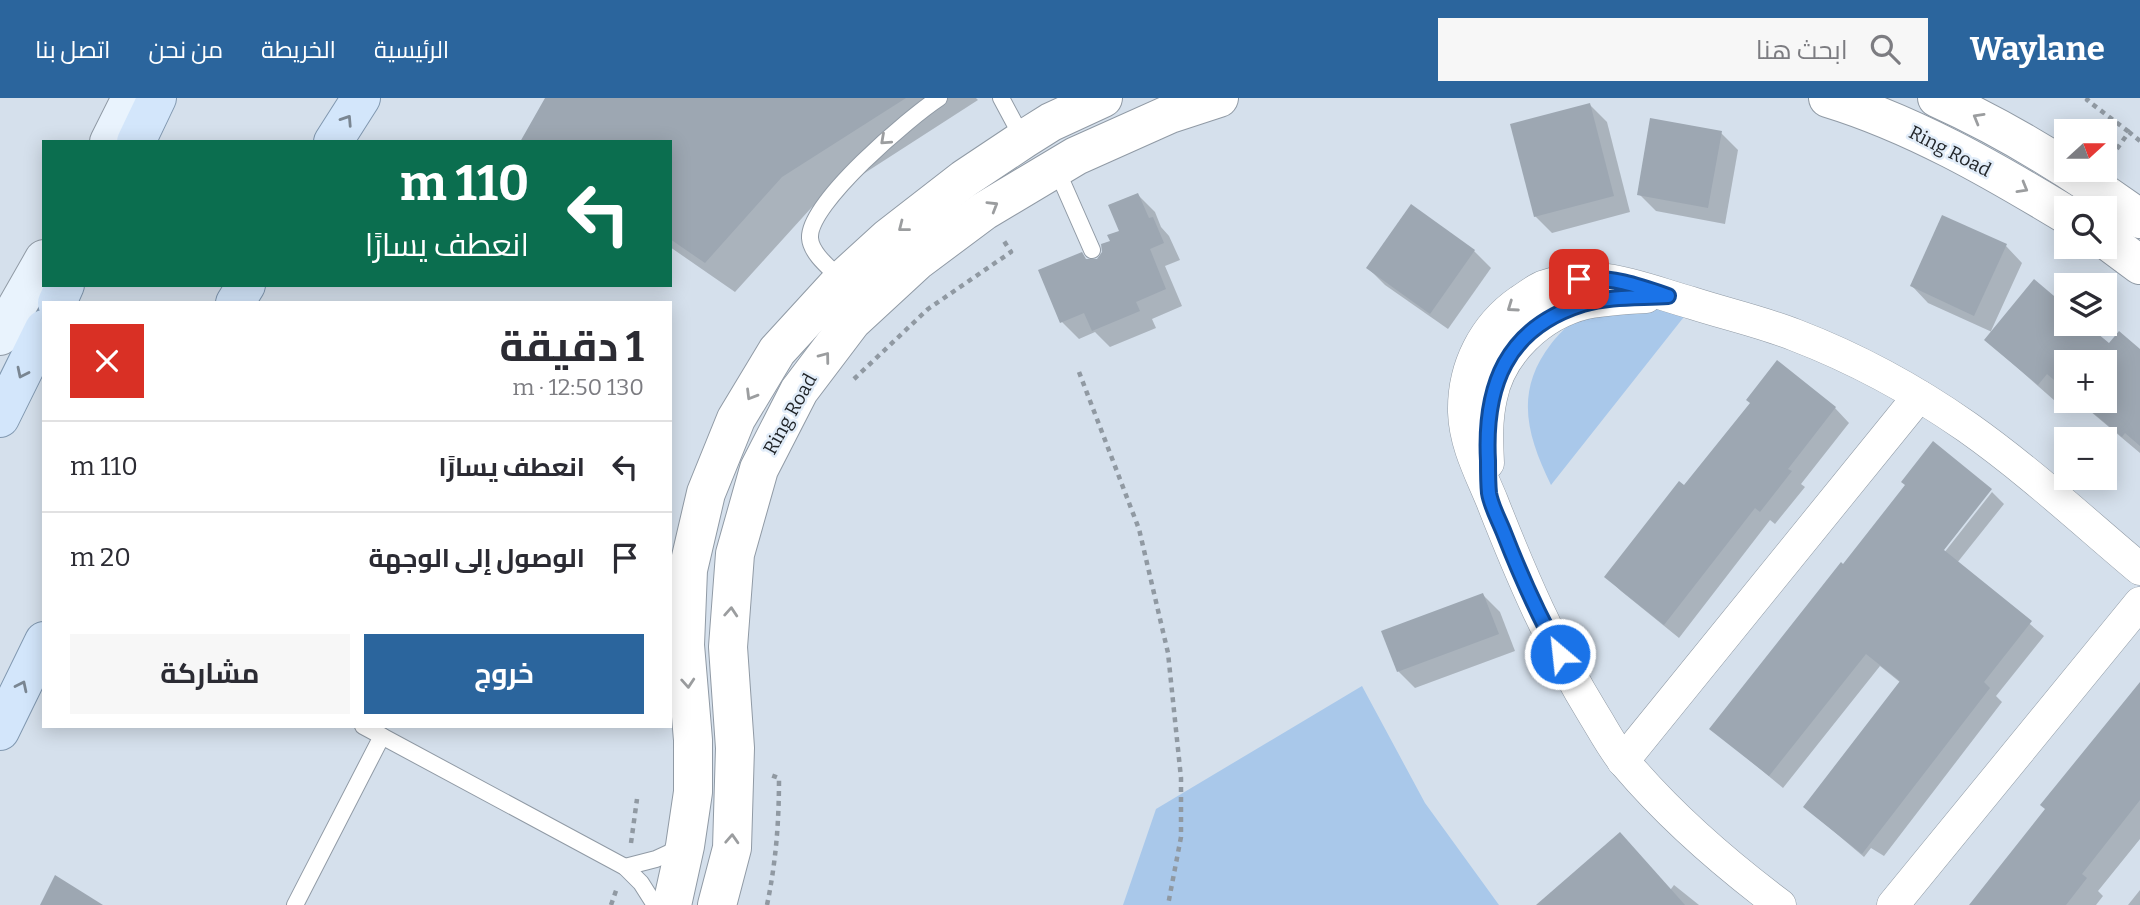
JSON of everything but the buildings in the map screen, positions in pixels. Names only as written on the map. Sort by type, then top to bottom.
[{"type":"main road","points":[[110,140],[131,98]]},
{"type":"main road","points":[[136,140],[157,98]]},
{"type":"main road","points":[[334,140],[361,98]]},
{"type":"main road","points":[[0,336],[42,262]]},
{"type":"main road","points":[[0,418],[42,333]]},
{"type":"main road","points":[[0,731],[42,645]]},
{"type":"street","points":[[672,905],[693,792],[693,740],[685,645],[688,570],[706,493],[736,419],[777,351],[842,280],[888,238],[964,179],[1024,139],[1051,122],[1103,98]]},
{"type":"street","name":"Ring Road","points":[[717,905],[732,848],[735,748],[728,647],[735,554],[759,470],[799,391],[852,321],[917,261],[984,211],[1076,156],[1170,114],[1219,98]]},
{"type":"street","name":"Ring Road","points":[[1828,98],[1942,144],[2054,208]]},
{"type":"street","points":[[1937,98],[1965,110],[2053,161],[2140,219]]},
{"type":"street","points":[[2117,248],[2140,265]]},
{"type":"street","points":[[1780,905],[1730,867],[1674,817],[1623,761],[1583,697],[1516,564],[1489,495],[1486,429],[1491,396],[1503,365],[1523,338],[1554,316],[1585,303],[1668,296],[1793,334],[1857,363],[1919,396],[2010,459],[2140,569]]},
{"type":"street","points":[[1623,761],[1919,396]]},
{"type":"street","points":[[1893,905],[2140,603]]},
{"type":"lane","points":[[842,280],[815,252],[811,229],[815,221],[832,196],[877,147],[939,98]]},
{"type":"lane","points":[[1001,98],[1024,139]]},
{"type":"lane","points":[[1056,168],[1092,250]]},
{"type":"lane","points":[[367,728],[625,867],[641,883],[655,905]]},
{"type":"lane","points":[[295,905],[382,736]]},
{"type":"lane","points":[[625,867],[656,859],[685,846]]},
{"type":"path","points":[[2089,98],[2087,100],[2140,141]]},
{"type":"path","points":[[2118,147],[2129,132]]},
{"type":"path","points":[[848,384],[928,309],[1011,252],[984,211]]},
{"type":"path","points":[[1079,372],[1139,529],[1168,653],[1181,778],[1181,837],[1168,905]]},
{"type":"path","points":[[765,773],[779,778],[775,868],[767,905]]},
{"type":"shaded area","points":[[1648,304],[1687,313],[1551,485],[1536,449],[1528,414],[1528,397],[1539,362],[1558,336],[1579,318]]},
{"type":"shaded area","points":[[1362,686],[1425,803],[1499,905],[1123,905],[1156,809]]},
{"type":"route","points":[[1560,654],[1516,564],[1489,495],[1486,429],[1491,396],[1503,365],[1523,338],[1554,316],[1585,303],[1668,296],[1628,282],[1596,277],[1579,279]]}]
